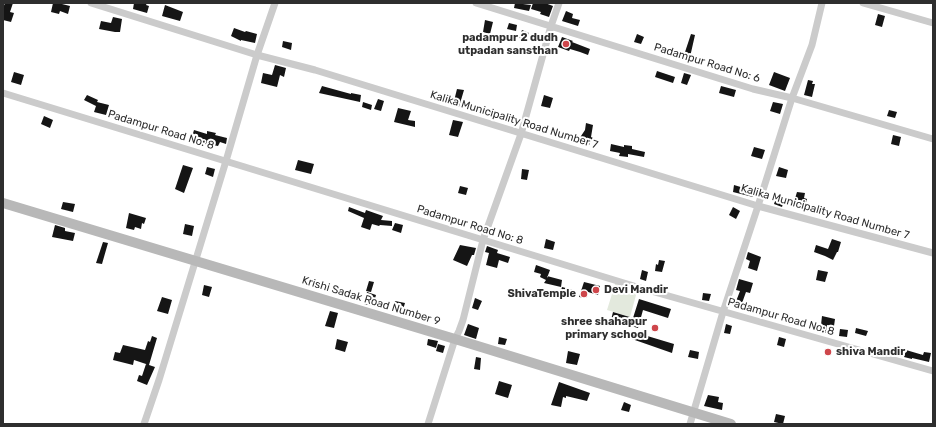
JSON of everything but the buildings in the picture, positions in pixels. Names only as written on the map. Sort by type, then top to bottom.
[{"type":"street","name":"Kalika Municipality Road Number 7","points":[[91,3],[257,55],[315,70],[758,206],[933,253]]},
{"type":"street","points":[[144,424],[159,380],[257,55],[275,3]]},
{"type":"street","name":"Padampur Road No: 6","points":[[476,3],[753,89],[792,98],[933,139]]},
{"type":"street","points":[[428,424],[454,339],[463,320],[483,240],[521,134],[551,26],[559,3]]},
{"type":"street","points":[[690,424],[723,312],[792,98],[812,45],[822,3]]},
{"type":"street","points":[[863,3],[933,24]]},
{"type":"street","name":"Padampur Road No: 8","points":[[3,93],[723,312],[933,371]]},
{"type":"street","name":"Krishi Sadak Road Number 9","points":[[3,203],[731,424]]},
{"type":"shaded area","points":[[616,281],[638,288],[630,317],[607,310]]},
{"type":"place","name":"padampur 2 dudh utpadan sansthan","points":[[566,44]]},
{"type":"place","name":"Devi Mandir","points":[[596,290]]},
{"type":"place","name":"ShivaTemple","points":[[584,294]]},
{"type":"place","name":"shree shahapur primary school","points":[[655,328]]},
{"type":"place","name":"shiva Mandir","points":[[828,352]]}]
